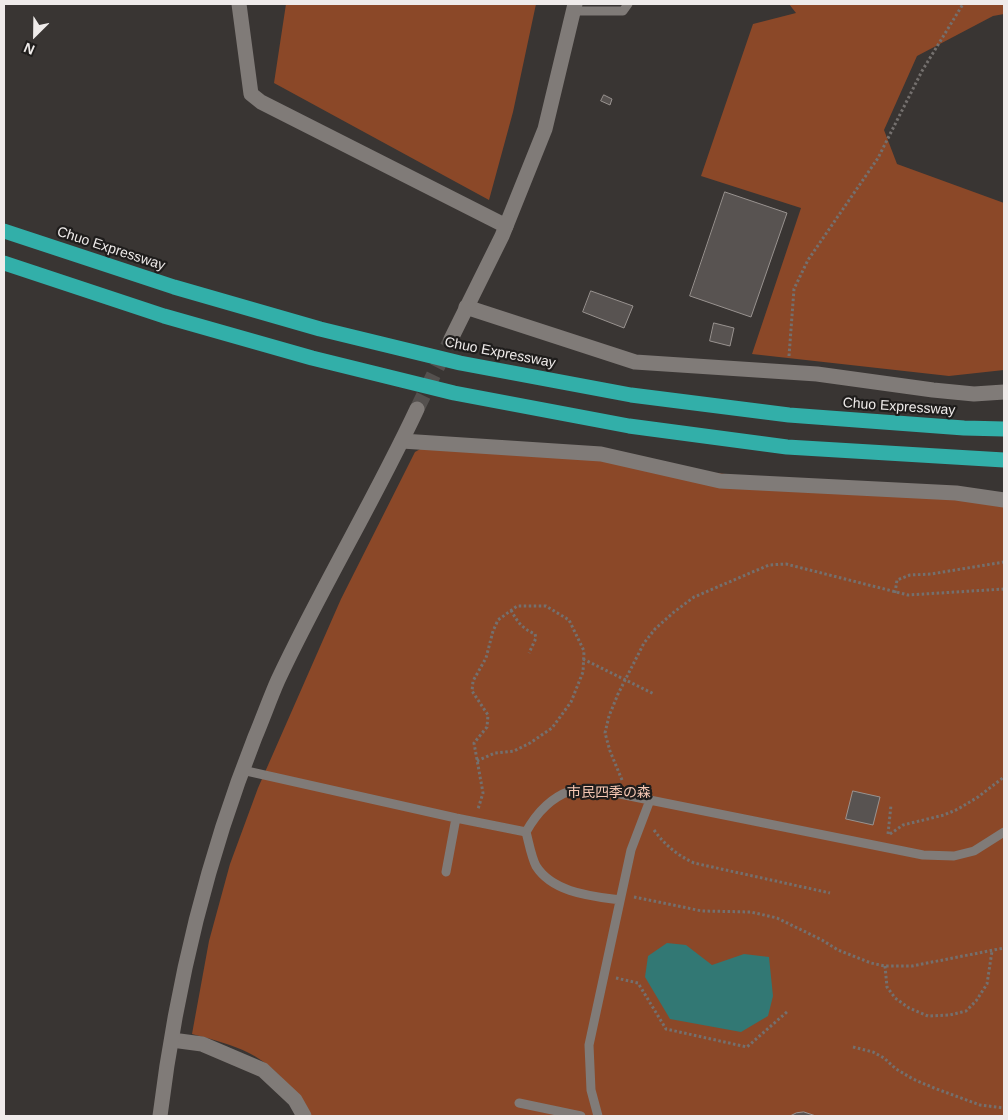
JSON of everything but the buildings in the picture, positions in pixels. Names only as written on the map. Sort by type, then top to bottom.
[{"type":"highway","name":"Chuo Expressway","points":[[4,231],[174,287],[320,329],[460,363],[631,395],[789,415],[964,428],[1004,429]]},
{"type":"highway","points":[[4,262],[183,321],[312,358],[454,393],[629,426],[787,447],[1004,460]]},
{"type":"street","points":[[239,4],[251,94],[261,102],[506,226]]},
{"type":"street","points":[[451,339],[506,226],[544,129],[575,7]]},
{"type":"street","points":[[466,307],[635,362],[817,374],[974,394],[1004,392]]},
{"type":"street","points":[[160,1116],[167,1061],[195,926],[212,862],[242,770],[277,682],[309,616],[402,441],[417,409]]},
{"type":"street","points":[[402,441],[601,454],[720,481],[956,493],[1004,500]]},
{"type":"street","points":[[172,1040],[202,1044],[263,1070],[295,1100],[304,1116]]},
{"type":"lane","points":[[575,7],[623,11],[628,4]]},
{"type":"lane","points":[[242,770],[526,832]]},
{"type":"lane","points":[[620,898],[581,894],[552,882],[536,866],[526,832],[534,817],[555,798],[572,791],[594,790],[923,855],[954,856],[974,851],[1004,832]]},
{"type":"lane","points":[[598,1116],[591,1090],[589,1045],[631,850],[650,800]]},
{"type":"lane","points":[[446,872],[456,818]]},
{"type":"lane","points":[[519,1103],[581,1116]]},
{"type":"path","points":[[787,372],[794,290],[808,260],[878,158],[922,71],[963,4]]},
{"type":"path","points":[[895,593],[897,580],[910,575],[932,574],[1004,562]]},
{"type":"path","points":[[629,796],[610,751],[605,733],[609,716],[644,643],[655,629],[694,597],[769,565],[786,564],[908,595],[1004,589]]},
{"type":"path","points":[[474,822],[483,793],[477,761],[474,743],[486,727],[488,715],[472,691],[473,681],[486,658],[498,620],[517,606],[546,606],[569,620],[584,651],[582,672],[571,702],[552,728],[530,743],[514,752],[495,753],[477,761]]},
{"type":"path","points":[[511,610],[516,621],[526,630],[535,634],[536,638],[529,653]]},
{"type":"path","points":[[583,659],[654,694]]},
{"type":"path","points":[[888,835],[904,825],[944,815],[958,809],[978,797],[1004,777]]},
{"type":"path","points":[[885,847],[891,805]]},
{"type":"path","points":[[643,819],[680,857],[694,863],[830,892]]},
{"type":"path","points":[[620,898],[702,911],[751,912],[777,918],[838,950],[885,966],[912,966],[1004,948]]},
{"type":"path","points":[[885,966],[887,987],[895,998],[909,1008],[928,1016],[950,1015],[966,1011],[976,1001],[987,984],[992,951]]},
{"type":"path","points":[[604,976],[638,982],[666,1029],[747,1047],[788,1011]]},
{"type":"path","points":[[853,1047],[873,1052],[884,1058],[896,1069],[934,1088],[980,1105],[1004,1108]]},
{"type":"green space","points":[[286,4],[536,4],[513,112],[489,200],[274,83]]},
{"type":"green space","points":[[789,4],[1004,4],[1004,14],[993,16],[917,56],[884,130],[897,164],[1004,203],[1004,370],[949,376],[752,354],[801,208],[701,176],[753,24],[796,13]]},
{"type":"green space","name":"市民四季の森","points":[[422,448],[595,460],[977,501],[1004,507],[1004,1116],[309,1116],[283,1079],[261,1060],[236,1047],[192,1034],[209,941],[230,864],[258,788],[341,599],[415,452]]},
{"type":"water","points":[[667,943],[686,945],[712,965],[744,954],[769,957],[773,996],[768,1016],[741,1032],[670,1019],[645,977],[648,956]]},
{"type":"tunnel","points":[[417,409],[451,339]]}]
